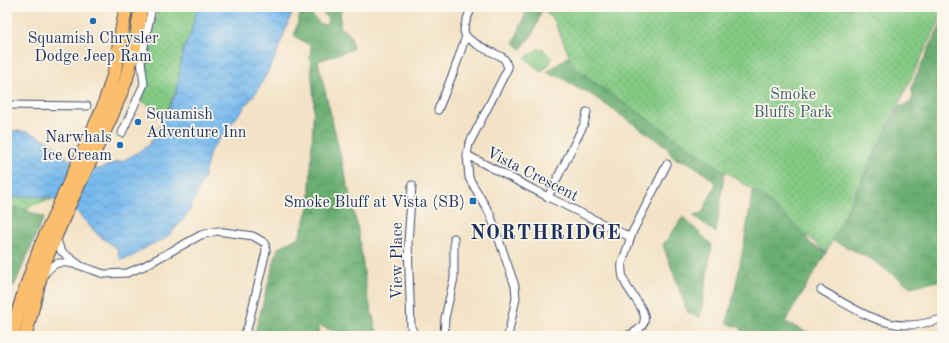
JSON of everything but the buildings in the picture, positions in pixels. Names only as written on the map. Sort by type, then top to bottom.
[{"type":"highway","points":[[11,336],[31,272],[86,157],[114,74],[126,7]]},
{"type":"highway","points":[[86,157],[111,117],[126,80],[136,40],[141,7]]},
{"type":"highway","points":[[25,336],[38,283],[55,236],[63,206]]},
{"type":"highway","points":[[19,336],[28,304],[38,283]]},
{"type":"street","points":[[122,133],[144,84],[142,61],[152,7]]},
{"type":"street","points":[[467,155],[470,144],[506,73],[507,64],[502,57],[472,41],[466,36],[464,29],[472,7]]},
{"type":"street","points":[[438,110],[466,36]]},
{"type":"street","points":[[7,105],[87,106]]},
{"type":"street","points":[[548,197],[584,124],[587,112]]},
{"type":"street","name":"Vista Crescent","points":[[508,336],[516,303],[515,286],[490,214],[468,178],[467,155],[630,237]]},
{"type":"street","points":[[625,336],[640,329],[644,317],[643,312],[628,287],[622,273],[622,263],[630,237],[667,164]]},
{"type":"street","name":"View Place","points":[[412,185],[408,243],[411,327],[414,336]]},
{"type":"street","points":[[38,283],[53,265],[62,262],[81,266],[104,274],[127,273],[144,266],[201,236],[217,231],[253,236],[265,243],[266,251],[248,326],[243,336]]},
{"type":"street","points":[[55,236],[61,252],[81,266]]},
{"type":"street","points":[[444,336],[445,318],[454,278],[454,238]]},
{"type":"street","points":[[821,290],[864,314],[887,323],[909,325],[942,319]]},
{"type":"green space","points":[[158,7],[199,7],[179,80],[169,106],[164,112],[141,101]]},
{"type":"green space","points":[[302,7],[305,7],[319,23],[326,25],[328,19],[319,7],[341,7],[340,27],[351,36],[353,49],[318,61],[358,229],[367,294],[378,336],[348,336],[320,326],[317,336],[254,336],[278,248],[299,237],[309,208],[314,101],[310,56],[311,46],[294,36]]},
{"type":"green space","points":[[518,7],[543,7],[533,34],[521,49],[514,43],[526,13]]},
{"type":"green space","name":"Smoke Bluffs Park","points":[[539,7],[942,7],[942,15],[826,253],[769,201],[615,97],[574,67],[554,20]]},
{"type":"green space","points":[[942,21],[942,280],[911,287],[871,259],[832,240],[899,107],[910,103],[912,100],[914,80]]},
{"type":"green space","points":[[538,49],[543,50],[552,58],[547,67],[541,72],[525,58]]},
{"type":"green space","points":[[580,54],[726,161],[716,233],[693,215],[702,213],[716,184],[713,181],[691,164],[672,156],[667,147],[586,91],[579,89],[563,78],[547,72],[568,57]]},
{"type":"green space","points":[[756,165],[808,228],[806,237],[810,243],[826,253],[785,322],[816,336],[744,336],[741,328],[727,323],[744,244]]},
{"type":"green space","points":[[7,182],[51,197],[51,200],[31,206],[26,210],[16,207],[7,216]]},
{"type":"green space","points":[[17,207],[44,217],[14,286],[7,289],[7,232],[10,231],[10,228],[7,227],[7,216]]},
{"type":"green space","points":[[683,217],[712,245],[700,317],[688,313],[663,245]]},
{"type":"water","points":[[197,7],[294,7],[275,58],[258,90],[210,151],[204,177],[189,211],[183,220],[165,239],[150,245],[133,256],[121,260],[117,248],[98,235],[76,211],[51,198],[29,196],[12,198],[7,201],[7,130],[29,132],[52,143],[69,160],[94,169],[100,169],[113,163],[123,161],[148,146],[176,94],[183,50],[191,33]]},
{"type":"place","name":"Squamish Chrysler Dodge Jeep Ram","points":[[93,21]]},
{"type":"place","name":"Squamish Adventure Inn","points":[[138,122]]},
{"type":"place","name":"Narwhals Ice Cream","points":[[120,145]]},
{"type":"place","name":"Smoke Bluff at Vista (SB)","points":[[473,201]]},
{"type":"district","name":"NORTHRIDGE","points":[[546,232]]}]
